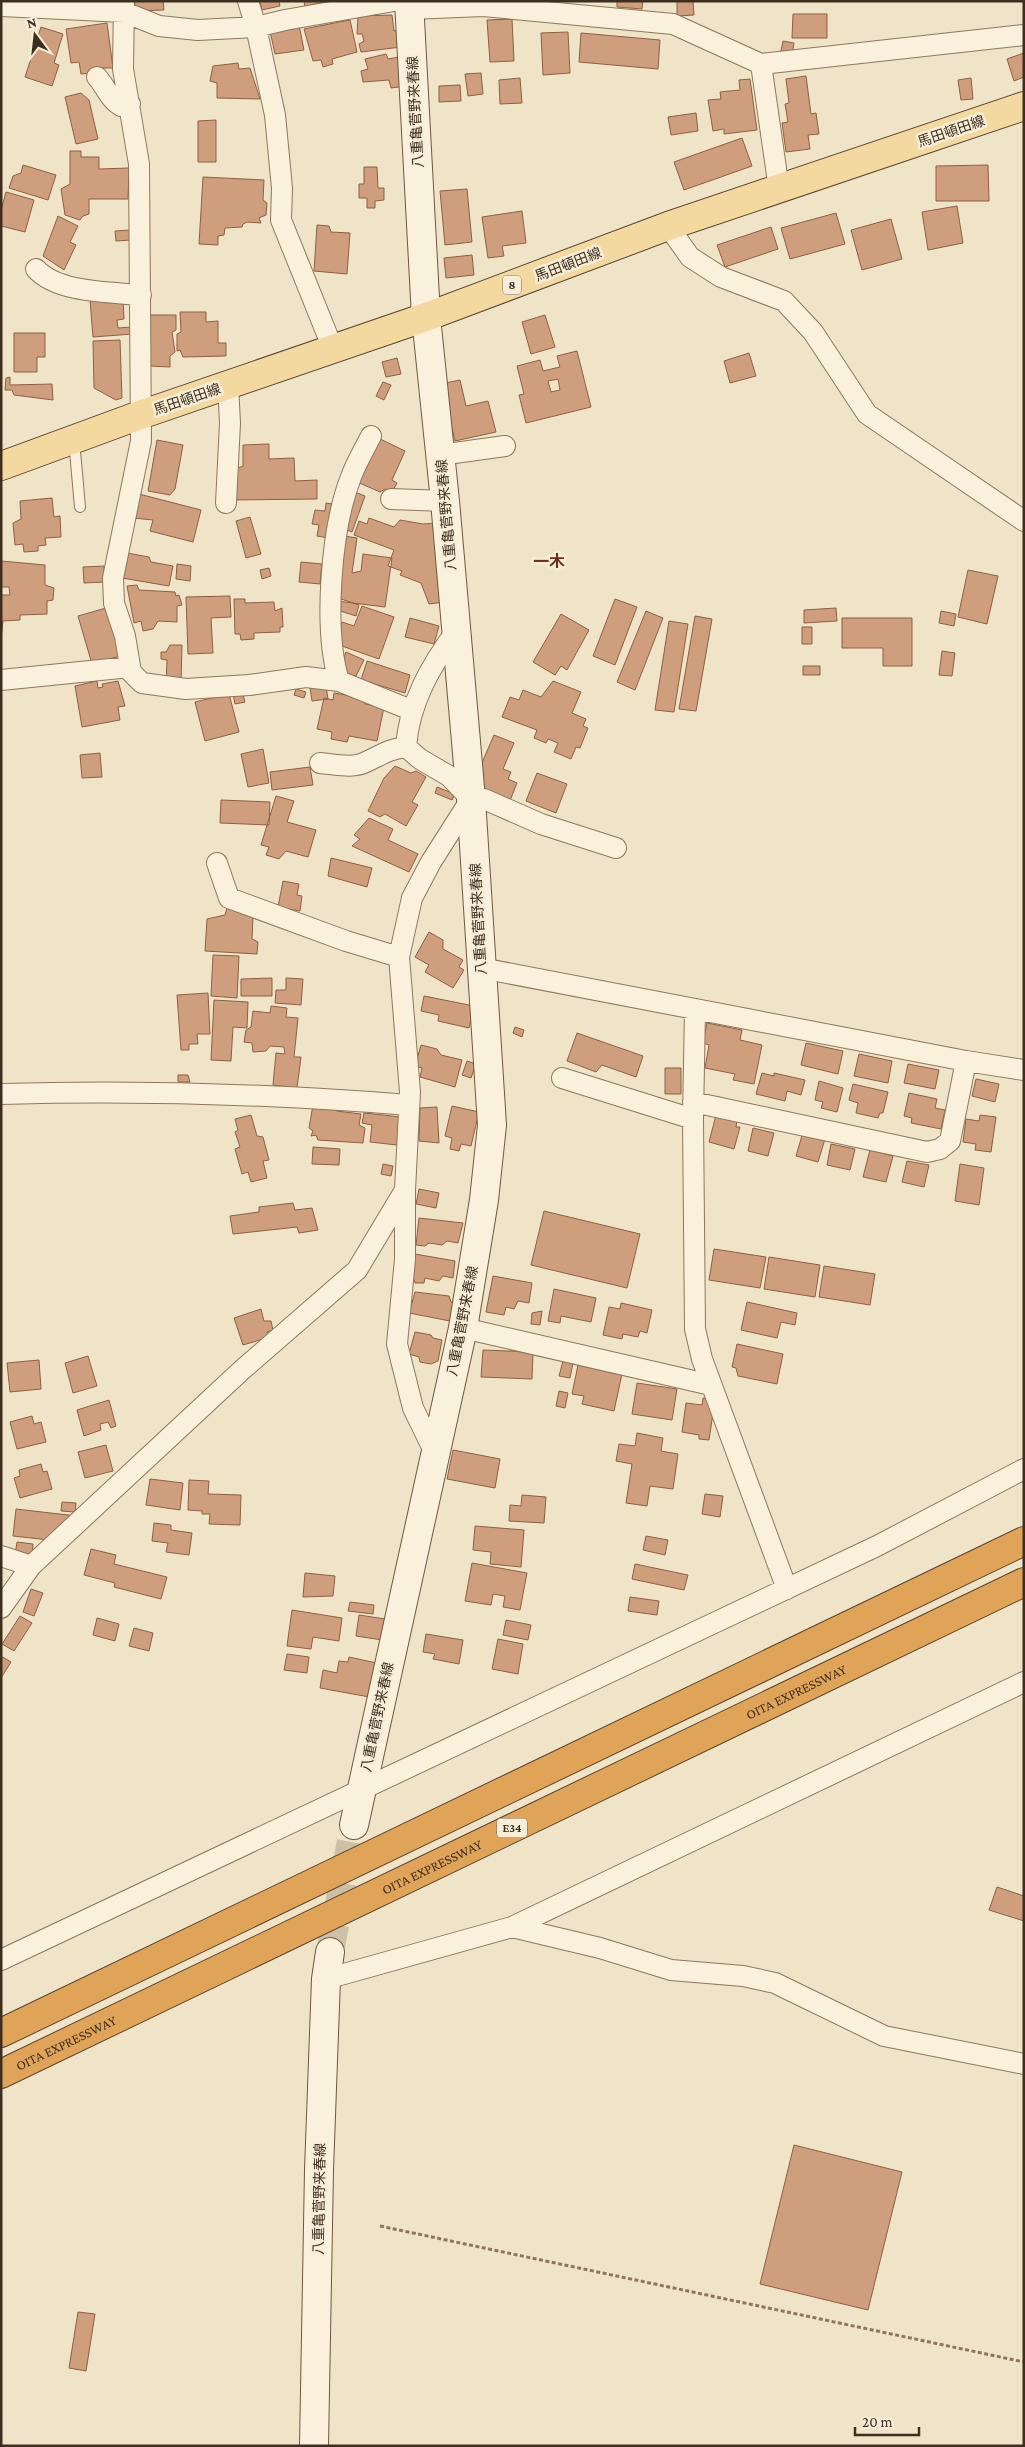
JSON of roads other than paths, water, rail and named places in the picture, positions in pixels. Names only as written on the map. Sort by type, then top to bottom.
[{"type":"highway","points":[[1,2033],[1024,1541]]},
{"type":"highway","name":"OITA EXPRESSWAY","points":[[1,2074],[1024,1582]]},
{"type":"main road","name":"八重亀菅野来春線","points":[[354,1825],[463,1328],[484,1200],[492,1125],[471,799],[445,501],[426,317],[404,4]]},
{"type":"main road","name":"馬田頓田線","points":[[1,466],[140,415],[426,317],[668,226],[1024,106]]},
{"type":"main road","name":"八重亀菅野来春線","points":[[314,2446],[319,2170],[326,1979],[330,1952]]},
{"type":"street","points":[[248,1],[256,27],[275,115],[282,188],[281,220],[333,349]]},
{"type":"street","points":[[1,6],[124,7],[159,26],[198,30],[256,27],[285,20],[404,4],[483,6],[673,24],[761,64],[1024,35]]},
{"type":"street","points":[[124,7],[123,69],[139,164],[141,441],[113,578],[114,603],[125,636],[131,672],[142,683],[186,689],[249,685],[306,677],[339,681],[411,710]]},
{"type":"street","points":[[761,64],[779,189]]},
{"type":"street","points":[[97,78],[106,87],[113,101],[121,106],[130,104]]},
{"type":"street","points":[[668,226],[690,257],[721,277],[784,301],[813,332],[866,414],[1024,521]]},
{"type":"street","points":[[36,268],[47,278],[58,283],[92,290],[141,295]]},
{"type":"street","points":[[226,503],[230,422],[228,385]]},
{"type":"street","points":[[339,681],[333,663],[330,637],[330,606],[338,527],[350,478],[371,436]]},
{"type":"street","points":[[440,455],[505,446]]},
{"type":"street","points":[[391,499],[445,501]]},
{"type":"street","points":[[406,747],[411,710],[439,654],[456,630]]},
{"type":"street","points":[[1,680],[130,668]]},
{"type":"street","points":[[320,763],[351,766],[365,763],[392,748],[406,747],[420,759],[449,776],[471,799],[484,799],[541,824],[616,848]]},
{"type":"street","points":[[435,1453],[413,1408],[397,1344],[405,1259],[405,1190],[409,1106],[399,958],[412,898],[431,862],[471,799]]},
{"type":"street","points":[[217,863],[229,898],[346,941],[399,958]]},
{"type":"street","points":[[481,968],[966,1061],[1024,1070]]},
{"type":"street","points":[[695,1009],[693,1110],[694,1329],[711,1385],[786,1589]]},
{"type":"street","points":[[562,1078],[693,1110],[927,1152],[940,1149],[950,1141],[966,1061]]},
{"type":"street","points":[[1,1094],[136,1091],[328,1098],[409,1106]]},
{"type":"street","points":[[1,1608],[31,1566],[243,1368],[358,1270],[405,1190]]},
{"type":"street","points":[[463,1328],[711,1385]]},
{"type":"street","points":[[1,1960],[877,1546],[1024,1469]]},
{"type":"street","points":[[1,1556],[31,1566]]},
{"type":"street","points":[[326,1979],[512,1926],[1024,1682]]},
{"type":"street","points":[[512,1926],[600,1948],[671,1970],[743,1976],[775,1983],[884,2036],[1024,2064]]},
{"type":"lane","points":[[74,439],[80,507]]},
{"type":"tunnel","points":[[330,1952],[354,1825]]},
{"type":"district","name":"一木","points":[[549,561]]}]
